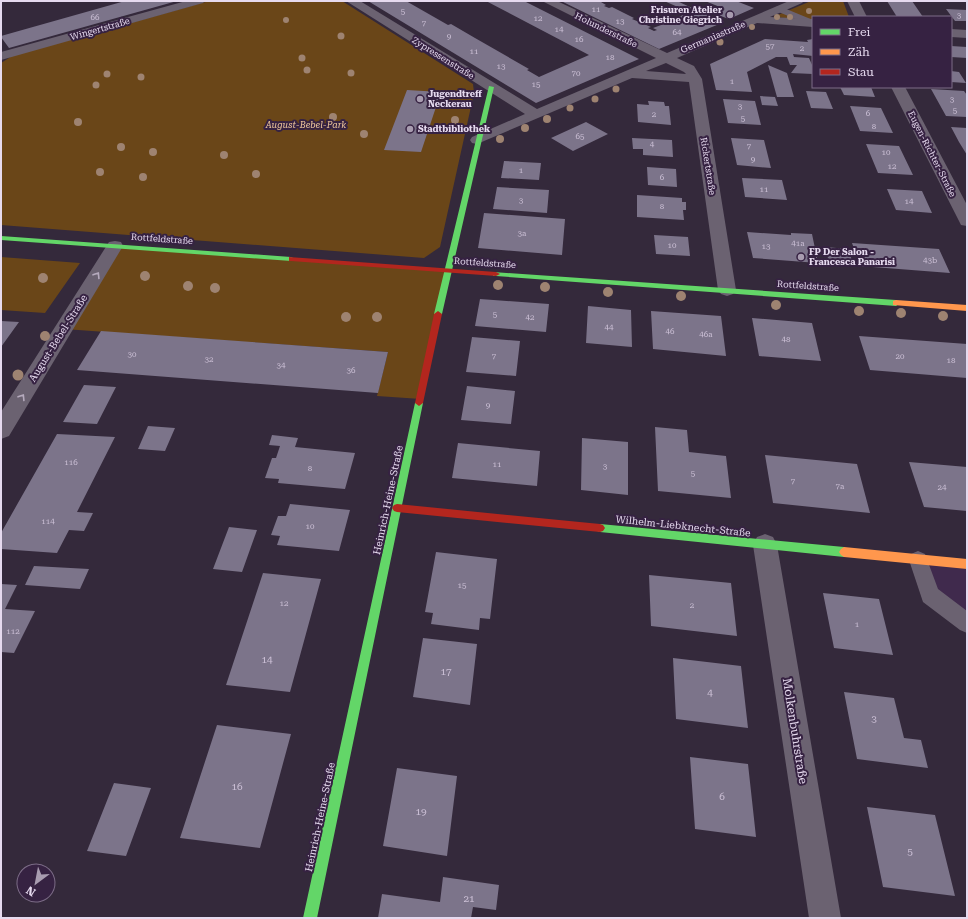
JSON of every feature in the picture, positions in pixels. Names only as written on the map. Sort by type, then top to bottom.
[{"type":"street","name":"Wingertstraße","points":[[1,56],[199,1]]},
{"type":"street","name":"Zypressenstraße","points":[[352,1],[535,114]]},
{"type":"street","name":"Holunderstraße","points":[[548,1],[665,58]]},
{"type":"street","name":"Germaniastraße","points":[[477,140],[798,1]]},
{"type":"street","points":[[853,1],[860,16]]},
{"type":"street","points":[[766,4],[779,9]]},
{"type":"street","points":[[754,20],[812,23]]},
{"type":"street","points":[[952,33],[967,34]]},
{"type":"street","points":[[665,58],[689,69],[695,79]]},
{"type":"street","name":"Germaniastraße","points":[[629,74],[695,79]]},
{"type":"street","name":"Rickertstraße","points":[[695,79],[727,290]]},
{"type":"street","name":"Heinrich-Heine-Straße","points":[[310,918],[447,270],[477,140],[491,87]]},
{"type":"street","name":"Eugen-Richter-Straße","points":[[899,88],[967,221]]},
{"type":"street","name":"Rottfeldstraße","points":[[1,238],[967,308]]},
{"type":"street","name":"August-Bebel-Straße","points":[[1,430],[115,246]]},
{"type":"street","name":"Wilhelm-Liebknecht-Straße","points":[[397,508],[967,564]]},
{"type":"street","name":"Molkenbuhrstraße","points":[[765,545],[825,918]]},
{"type":"lane","points":[[779,9],[812,23]]},
{"type":"lane","points":[[918,560],[930,595],[967,623]]},
{"type":"shaded area","points":[[918,560],[967,564],[967,623],[930,595]]},
{"type":"green space","name":"August-Bebel-Park","points":[[209,1],[342,1],[473,84],[474,93],[440,247],[424,258],[1,225],[1,63],[12,56]]},
{"type":"green space","points":[[811,1],[843,1],[849,16],[812,16],[812,20],[773,17]]},
{"type":"green space","points":[[115,246],[447,270],[421,399],[377,396],[388,352],[64,329]]},
{"type":"green space","points":[[1,257],[80,263],[45,313],[1,310]]},
{"type":"building","points":[[125,1],[177,1],[9,48],[1,37],[1,36]]},
{"type":"building","points":[[368,1],[406,1],[448,25],[451,24],[529,69],[527,70],[539,77],[589,55],[486,1],[524,1],[639,59],[536,103]]},
{"type":"building","points":[[561,1],[601,2],[606,5],[604,6],[609,8],[612,7],[634,18],[632,19],[651,27],[648,28],[654,31],[657,30],[653,28],[672,21],[671,20],[688,13],[691,15],[700,11],[724,22],[659,49]]},
{"type":"building","points":[[664,1],[677,1],[692,8],[685,10]]},
{"type":"building","points":[[705,1],[736,1],[754,8],[729,19],[715,14],[725,9]]},
{"type":"building","points":[[887,1],[912,1],[922,16],[896,16]]},
{"type":"building","points":[[946,9],[967,10],[967,21],[955,21]]},
{"type":"building","points":[[765,39],[808,42],[807,40],[812,39],[812,56],[793,54],[794,57],[809,58],[812,65],[812,74],[791,73],[797,65],[790,65],[787,57],[776,57],[747,72],[752,92],[716,90],[710,64]]},
{"type":"building","points":[[952,46],[967,47],[967,58],[952,57]]},
{"type":"building","points":[[768,65],[787,73],[794,97],[777,97]]},
{"type":"building","points":[[952,71],[959,72],[966,83],[952,82]]},
{"type":"building","points":[[840,88],[871,88],[875,97],[844,95]]},
{"type":"building","points":[[931,89],[964,91],[967,95],[967,117],[946,116]]},
{"type":"building","name":"Stadtbibliothek","points":[[407,90],[441,92],[421,152],[384,150]]},
{"type":"building","points":[[806,91],[826,92],[833,109],[811,108]]},
{"type":"building","points":[[760,96],[775,97],[778,106],[762,105]]},
{"type":"building","points":[[723,99],[755,101],[761,125],[728,123]]},
{"type":"building","points":[[648,101],[664,102],[665,106],[669,106],[671,125],[638,122],[637,104],[649,105]]},
{"type":"building","points":[[850,106],[881,108],[893,133],[860,131]]},
{"type":"building","points":[[586,122],[608,134],[573,151],[551,138]]},
{"type":"building","points":[[951,127],[967,128],[967,155],[959,142]]},
{"type":"building","points":[[632,138],[672,140],[673,157],[643,155],[643,149],[633,149]]},
{"type":"building","points":[[731,138],[764,140],[771,168],[737,165]]},
{"type":"building","points":[[866,144],[899,146],[913,175],[878,173]]},
{"type":"building","points":[[504,161],[541,163],[539,180],[501,178]]},
{"type":"building","points":[[647,167],[676,169],[677,187],[648,185]]},
{"type":"building","points":[[742,178],[782,180],[787,200],[745,197]]},
{"type":"building","points":[[497,187],[549,190],[547,213],[493,209]]},
{"type":"building","points":[[887,189],[922,191],[932,213],[896,210]]},
{"type":"building","points":[[637,195],[682,198],[682,202],[686,202],[686,210],[683,210],[684,220],[637,217]]},
{"type":"building","points":[[484,213],[565,219],[562,255],[478,248]]},
{"type":"building","points":[[747,232],[791,235],[791,233],[812,234],[818,263],[753,258]]},
{"type":"building","points":[[654,235],[688,237],[690,256],[656,254]]},
{"type":"building","points":[[852,243],[939,249],[950,273],[860,266]]},
{"type":"building","points":[[825,247],[848,249],[853,263],[829,262]]},
{"type":"building","points":[[480,299],[549,304],[546,332],[475,326]]},
{"type":"building","points":[[588,306],[631,310],[632,347],[586,343]]},
{"type":"building","points":[[651,311],[721,316],[726,356],[653,349]]},
{"type":"building","points":[[752,318],[812,323],[821,361],[759,356]]},
{"type":"building","points":[[1,321],[19,322],[1,347]]},
{"type":"building","points":[[101,331],[388,352],[378,393],[77,370]]},
{"type":"building","points":[[859,336],[967,344],[967,378],[870,370]]},
{"type":"building","points":[[472,337],[520,341],[516,376],[466,372]]},
{"type":"building","points":[[84,385],[116,387],[97,424],[63,422]]},
{"type":"building","points":[[467,386],[515,391],[511,424],[461,420]]},
{"type":"building","points":[[148,426],[175,428],[165,451],[138,449]]},
{"type":"building","points":[[655,427],[687,430],[689,452],[726,456],[731,498],[658,491]]},
{"type":"building","points":[[57,434],[115,437],[77,512],[93,513],[84,531],[69,530],[57,553],[1,549],[1,533]]},
{"type":"building","points":[[272,435],[298,438],[295,447],[355,453],[345,489],[278,483],[279,479],[265,478],[272,458],[276,458],[280,446],[269,445]]},
{"type":"building","points":[[582,438],[628,442],[628,495],[581,490]]},
{"type":"building","points":[[458,443],[540,451],[537,486],[452,478]]},
{"type":"building","points":[[765,455],[857,464],[870,513],[773,503]]},
{"type":"building","points":[[909,462],[967,467],[967,511],[924,507]]},
{"type":"building","points":[[290,504],[350,510],[339,551],[277,545],[280,536],[271,535],[278,516],[286,516]]},
{"type":"building","points":[[229,527],[257,530],[242,572],[213,569]]},
{"type":"building","points":[[436,552],[497,559],[490,619],[480,618],[479,630],[431,624],[433,613],[425,612]]},
{"type":"building","points":[[34,566],[89,569],[80,589],[25,585]]},
{"type":"building","points":[[263,573],[321,579],[290,692],[226,685]]},
{"type":"building","points":[[649,575],[731,583],[737,636],[651,626]]},
{"type":"building","points":[[1,584],[17,585],[5,609],[35,611],[14,653],[1,652]]},
{"type":"building","points":[[823,593],[879,599],[893,655],[834,648]]},
{"type":"building","points":[[423,638],[477,644],[470,705],[413,697]]},
{"type":"building","points":[[673,658],[741,666],[748,728],[676,719]]},
{"type":"building","points":[[844,692],[894,698],[904,738],[921,740],[928,768],[857,759]]},
{"type":"building","points":[[217,725],[291,734],[260,848],[180,838]]},
{"type":"building","points":[[690,757],[748,764],[756,837],[695,829]]},
{"type":"building","points":[[397,768],[457,776],[447,856],[383,846]]},
{"type":"building","points":[[114,783],[151,788],[126,856],[87,851]]},
{"type":"building","points":[[867,807],[935,815],[955,896],[883,887]]},
{"type":"building","points":[[443,877],[499,885],[496,910],[473,907],[471,918],[378,918],[382,894],[440,902]]},
{"type":"traffic: fast","points":[[438,314],[491,87]]},
{"type":"traffic: fast","points":[[1,238],[291,259]]},
{"type":"traffic: fast","points":[[496,274],[896,303]]},
{"type":"traffic: fast","points":[[310,918],[419,403]]},
{"type":"traffic: fast","points":[[600,528],[844,552]]},
{"type":"traffic: slow","points":[[896,303],[967,308]]},
{"type":"traffic: slow","points":[[844,552],[967,564]]},
{"type":"traffic: jam","points":[[291,259],[496,274]]},
{"type":"traffic: jam","points":[[419,403],[438,314]]},
{"type":"traffic: jam","points":[[397,508],[600,528]]},
{"type":"place","name":"Frisuren Atelier Christine Giegrich","points":[[730,15]]},
{"type":"place","name":"Jugendtreff Neckerau","points":[[420,99]]},
{"type":"place","name":"Stadtbibliothek","points":[[410,129]]},
{"type":"place","name":"FP Der Salon - Francesca Panarisi","points":[[801,257]]}]
